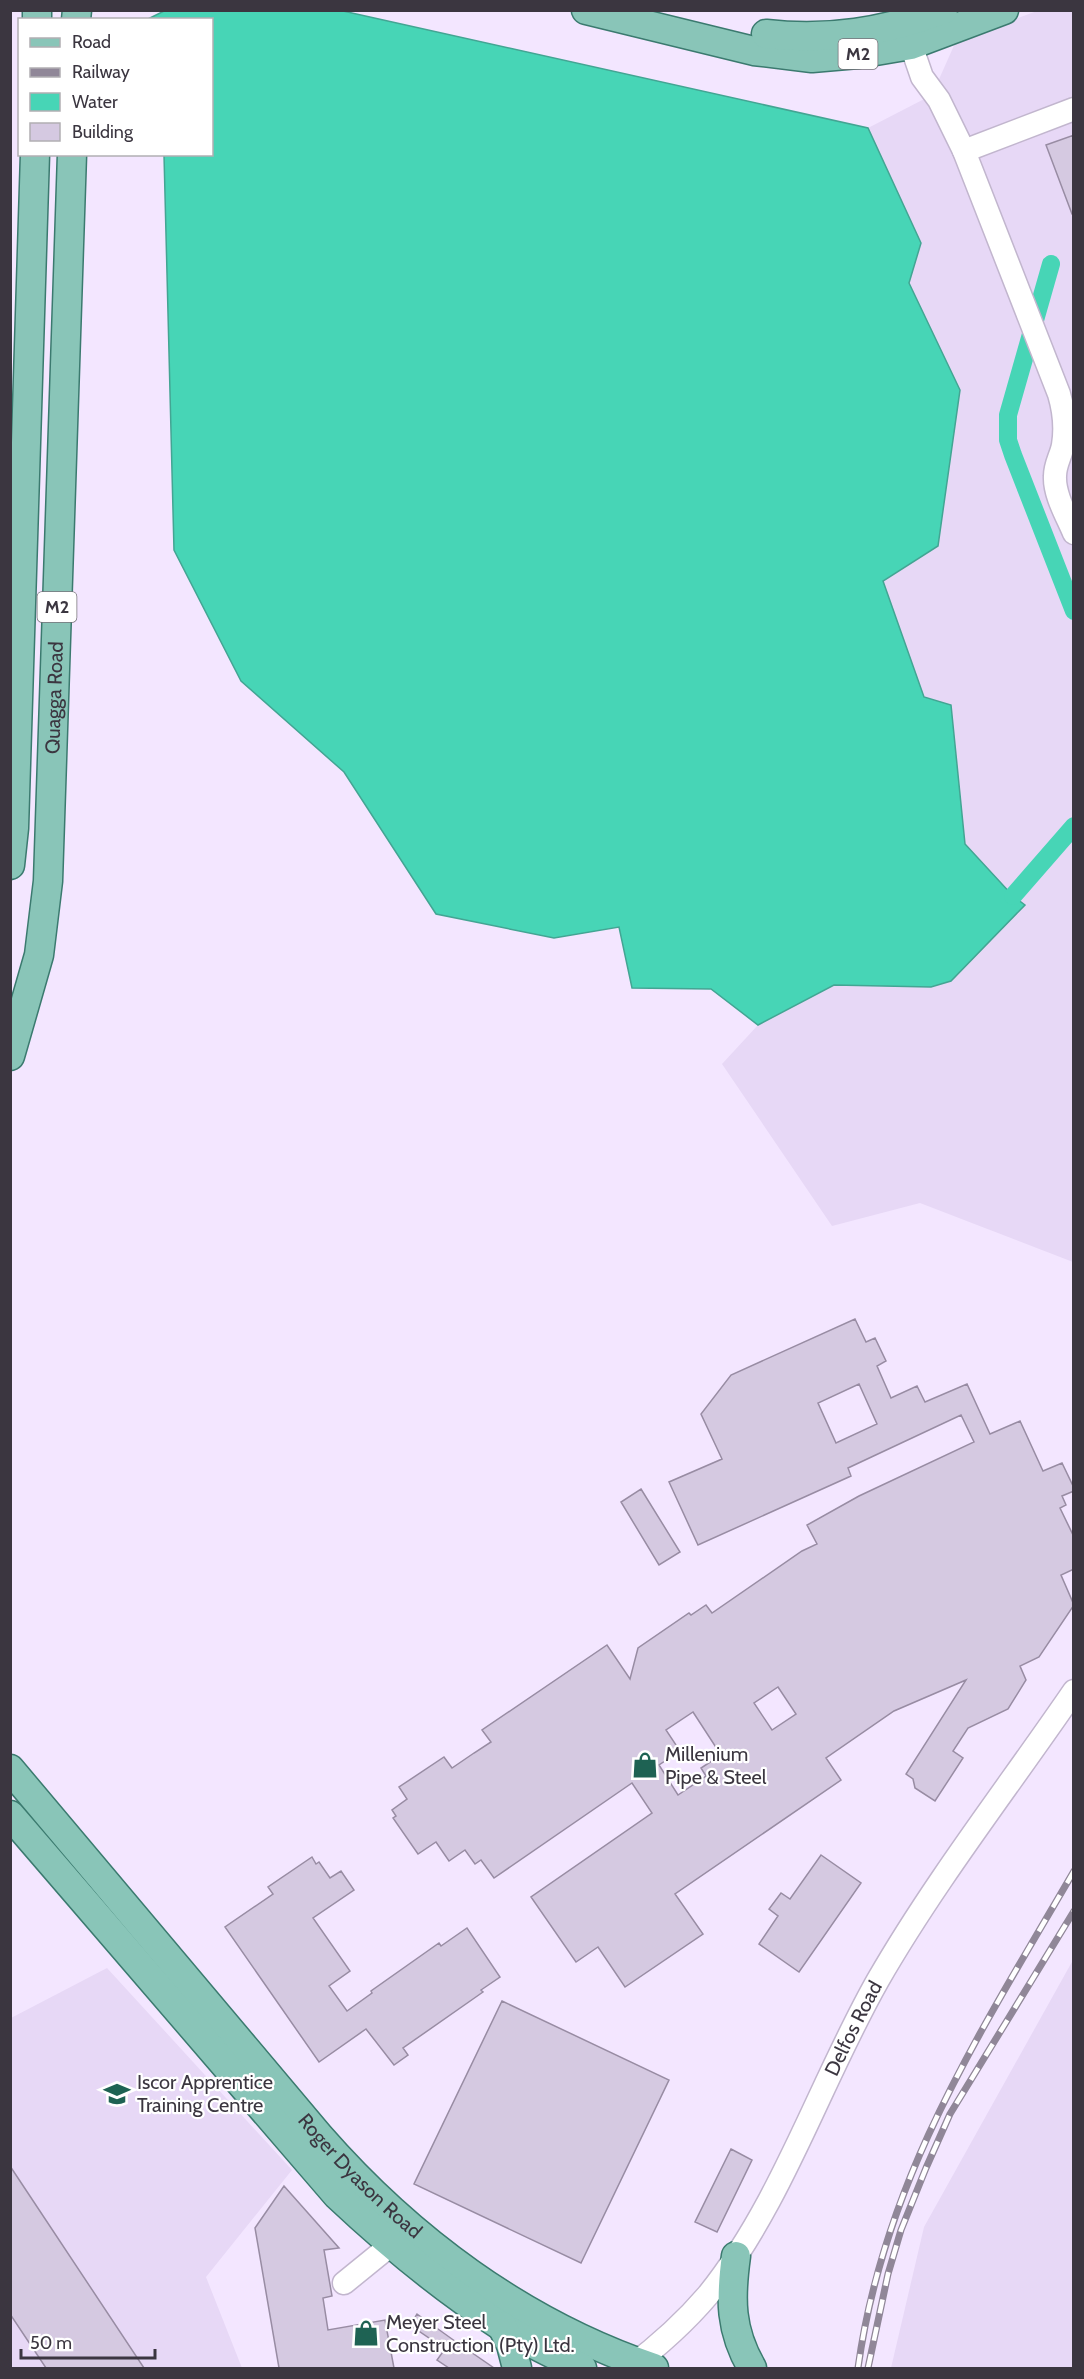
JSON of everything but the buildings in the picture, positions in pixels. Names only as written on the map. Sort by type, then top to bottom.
[{"type":"main road","name":"M2","points":[[586,10],[715,42],[792,57],[837,57],[911,45],[1004,10]]},
{"type":"main road","name":"M2","points":[[659,10],[755,33],[807,38],[867,33],[904,24],[943,10]]},
{"type":"main road","name":"Quagga Road","points":[[10,865],[14,828],[35,156]]},
{"type":"main road","name":"Quagga Road","points":[[10,1056],[39,955],[48,880],[72,156]]},
{"type":"main road","name":"Roger Dyason Road","points":[[10,1769],[356,2178],[399,2218],[476,2277],[561,2329],[640,2366]]},
{"type":"main road","name":"Roger Dyason Road","points":[[10,1815],[300,2155],[337,2195],[392,2244],[453,2293],[501,2326],[582,2368]]},
{"type":"main road","points":[[736,2256],[731,2308],[737,2335],[752,2368]]},
{"type":"main road","points":[[501,2326],[511,2345],[517,2368]]},
{"type":"street","points":[[911,45],[922,77],[939,100],[964,151],[1065,412],[1068,446],[1056,463],[1054,479],[1074,533]]},
{"type":"street","points":[[964,151],[1074,109]]},
{"type":"street","name":"Delfos Road","points":[[640,2366],[694,2310],[736,2256],[772,2193],[878,1980],[928,1902],[1074,1691]]},
{"type":"street","points":[[344,2283],[392,2244]]},
{"type":"shaded area","points":[[1037,11],[1073,11],[1073,1262],[920,1203],[832,1226],[722,1064],[758,1025],[834,985],[931,987],[1024,905],[965,844],[951,705],[924,697],[883,581],[938,546],[960,390],[909,283],[921,243],[868,128],[932,95],[956,41]]},
{"type":"shaded area","points":[[1073,1960],[1073,2368],[891,2368],[924,2227]]},
{"type":"shaded area","name":"Iscor Apprentice Training Centre","points":[[107,1968],[292,2170],[206,2277],[242,2368],[11,2368],[11,2018]]},
{"type":"water","points":[[166,10],[343,11],[868,128],[921,243],[909,283],[960,390],[938,546],[883,581],[924,697],[951,705],[965,844],[1013,896],[1025,905],[951,981],[931,987],[834,985],[758,1025],[711,989],[632,988],[619,927],[554,938],[436,914],[344,772],[241,681],[174,550],[164,156],[213,156],[213,18],[150,18]]},
{"type":"waterway","points":[[1051,264],[1008,415],[1008,440],[1074,611]]},
{"type":"waterway","points":[[1013,896],[1074,826]]},
{"type":"railway","points":[[858,2368],[871,2299],[890,2233],[913,2170],[940,2109],[971,2050],[1074,1871]]},
{"type":"railway","points":[[868,2368],[888,2274],[901,2230],[950,2114],[1074,1911]]},
{"type":"place","name":"Millenium Pipe & Steel","points":[[645,1765]]},
{"type":"place","name":"Iscor Apprentice Training Centre","points":[[117,2094]]},
{"type":"place","name":"Meyer Steel Construction (Pty) Ltd.","points":[[366,2333]]}]
